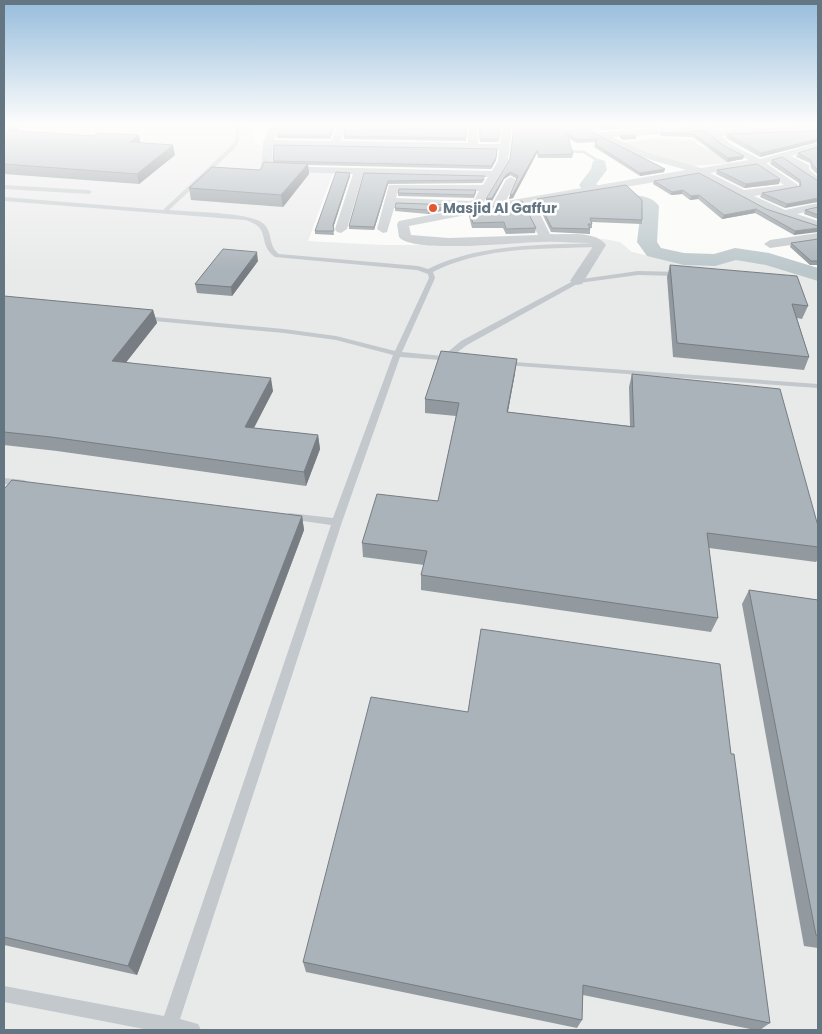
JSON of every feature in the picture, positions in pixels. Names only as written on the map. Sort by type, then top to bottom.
[{"type":"street","points":[[341,229],[358,174]]},
{"type":"street","points":[[383,229],[396,174]]},
{"type":"street","points":[[389,206],[472,204],[479,201],[496,174]]},
{"type":"street","points":[[403,224],[578,190],[673,174]]},
{"type":"street","points":[[705,174],[784,214],[818,225]]},
{"type":"street","points":[[742,194],[794,187],[776,174]]},
{"type":"street","points":[[498,205],[511,180]]},
{"type":"street","points":[[393,187],[487,188]]},
{"type":"street","points":[[527,200],[546,238]]},
{"type":"street","points":[[389,206],[403,224],[405,236],[413,240],[474,242],[546,238],[591,239],[598,242],[600,245],[577,280]]},
{"type":"street","points":[[784,214],[818,206]]},
{"type":"street","points":[[770,244],[818,237]]},
{"type":"lane","points":[[165,211],[204,174]]},
{"type":"lane","points":[[4,187],[89,192]]},
{"type":"lane","points":[[4,200],[165,211],[259,220],[264,226],[270,249],[277,256],[418,268],[428,272],[432,278],[397,354],[337,522],[169,1028]]},
{"type":"lane","points":[[428,272],[448,262],[470,256],[496,252],[600,245]]},
{"type":"lane","points":[[445,358],[464,344],[577,280],[638,273],[686,274]]},
{"type":"lane","points":[[139,318],[318,336],[356,343],[397,354],[465,360]]},
{"type":"lane","points":[[494,362],[818,386]]},
{"type":"lane","points":[[4,481],[33,485]]},
{"type":"lane","points":[[278,515],[337,522]]},
{"type":"lane","points":[[4,994],[169,1028],[192,1030]]},
{"type":"shaded area","points":[[4,174],[333,174],[308,241],[381,245],[459,245],[604,239],[620,242],[632,252],[662,259],[714,261],[732,259],[766,262],[805,273],[818,279],[818,1030],[4,1030]]},
{"type":"building","points":[[204,174],[299,174],[281,195],[189,188]]},
{"type":"building","points":[[335,174],[350,174],[333,225],[334,231],[315,231]]},
{"type":"building","points":[[364,174],[485,176],[482,180],[388,181],[374,227],[349,226]]},
{"type":"building","points":[[501,174],[507,174],[492,198],[486,199]]},
{"type":"building","points":[[515,174],[524,174],[513,194],[510,195],[518,176]]},
{"type":"building","points":[[701,174],[766,209],[818,226],[818,228],[795,231],[756,209],[724,215],[699,195],[691,196],[683,190],[672,192],[654,181]]},
{"type":"building","points":[[726,174],[773,174],[780,179],[746,184]]},
{"type":"building","points":[[792,174],[808,174],[818,181],[818,198],[787,204],[762,193],[801,186],[800,180]]},
{"type":"building","points":[[626,185],[642,200],[642,220],[590,218],[592,224],[588,224],[590,229],[552,228],[537,199]]},
{"type":"building","points":[[399,189],[476,190],[474,195],[398,193]]},
{"type":"building","points":[[522,201],[536,228],[506,229],[504,222],[473,223],[469,211]]},
{"type":"building","points":[[396,203],[454,205],[428,210],[395,208]]},
{"type":"building","points":[[818,207],[818,215],[805,210]]},
{"type":"building","points":[[818,239],[818,261],[811,261],[791,243]]},
{"type":"building","points":[[223,249],[257,252],[231,287],[195,284]]},
{"type":"building","points":[[670,265],[797,276],[808,306],[792,304],[809,357],[677,343]]},
{"type":"building","points":[[4,296],[153,310],[112,361],[271,378],[245,427],[318,435],[304,472],[4,432]]},
{"type":"building","points":[[441,351],[517,359],[507,412],[634,427],[632,374],[780,389],[818,526],[818,547],[707,533],[718,618],[421,575],[427,551],[362,543],[377,494],[438,501],[459,403],[425,399]]},
{"type":"building","points":[[12,480],[302,516],[128,966],[4,937],[4,489]]},
{"type":"building","points":[[749,590],[818,600],[818,936],[816,935]]},
{"type":"building","points":[[481,629],[720,664],[731,754],[734,754],[770,1023],[583,985],[582,1020],[303,962],[371,697],[468,712]]},
{"type":"waterway","points":[[596,174],[587,185],[603,198],[635,200],[650,206],[647,242],[654,252],[684,259],[715,260],[735,254],[769,259],[818,275]]},
{"type":"place","name":"Masjid Al Gaffur","points":[[433,208]]}]
